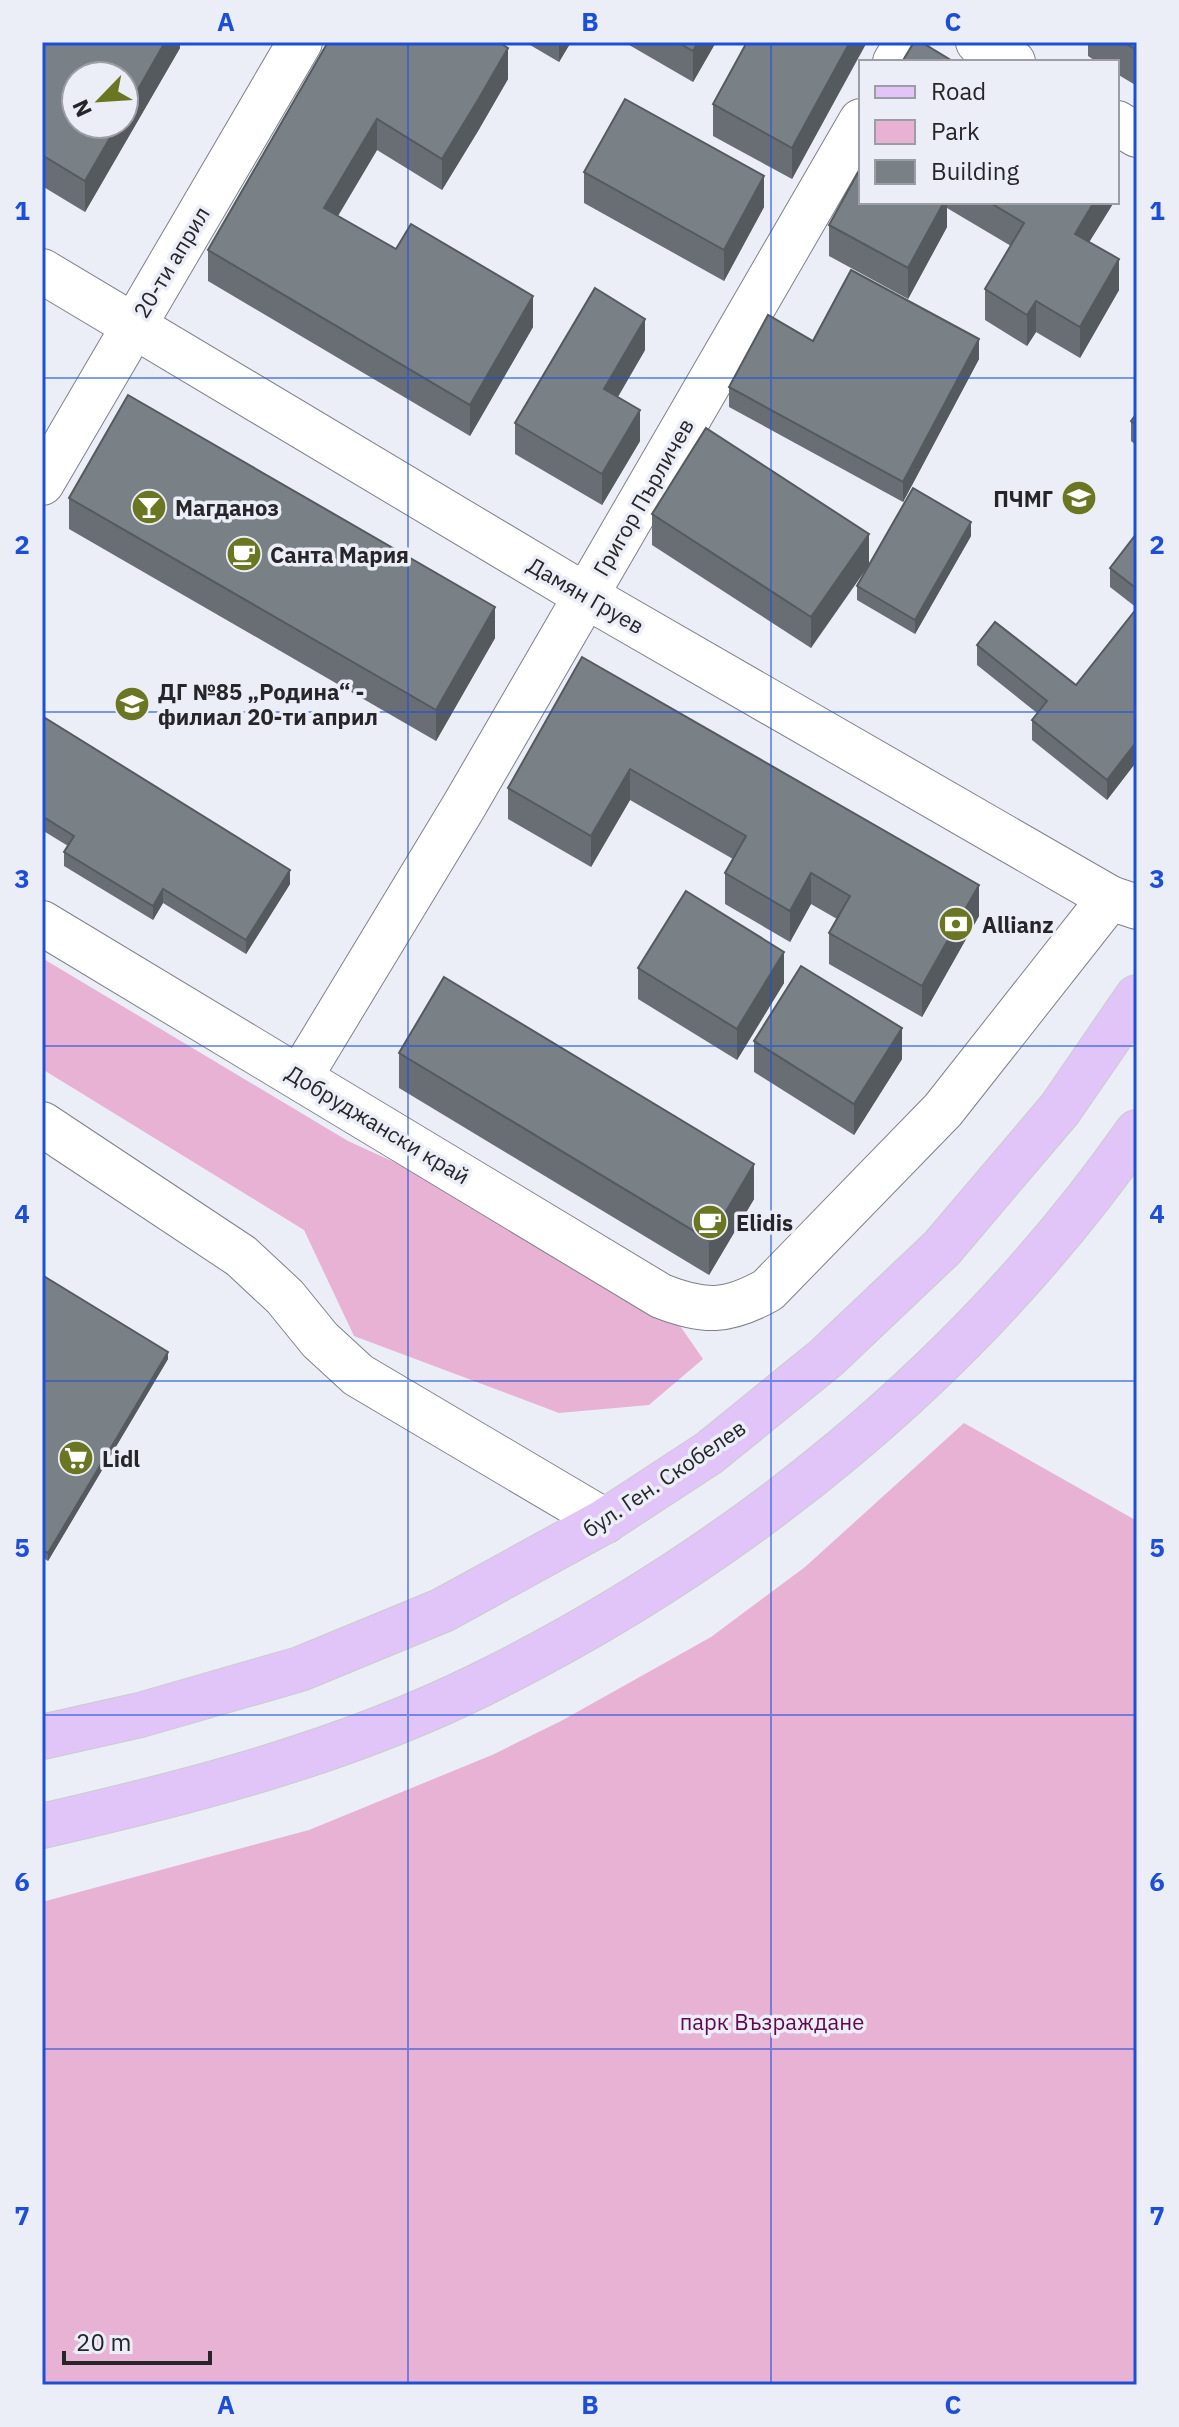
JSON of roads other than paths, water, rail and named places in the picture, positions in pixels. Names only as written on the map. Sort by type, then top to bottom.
[{"type":"main road","name":"бул. Ген. Скобелев","points":[[42,1737],[140,1715],[300,1669],[443,1610],[605,1521],[721,1444],[826,1358],[942,1248],[1060,1109],[1137,997]]},
{"type":"main road","points":[[42,1826],[174,1796],[333,1746],[478,1686],[635,1602],[758,1518],[874,1424],[1043,1255],[1137,1132]]},
{"type":"street","name":"20-ти април","points":[[42,483],[300,42]]},
{"type":"street","points":[[896,60],[907,42]]},
{"type":"street","points":[[978,42],[1010,60]]},
{"type":"street","name":"Григор Пърличев","points":[[300,1077],[586,596],[859,124]]},
{"type":"street","points":[[1119,124],[1137,135]]},
{"type":"street","name":"Дамян Груев","points":[[42,271],[586,596],[1124,902]]},
{"type":"street","name":"Добруджански край","points":[[42,923],[661,1296],[691,1307],[718,1309],[742,1304],[768,1290],[943,1110],[1124,902]]},
{"type":"street","points":[[42,1124],[241,1256],[358,1375],[605,1521]]},
{"type":"place","name":"ПЧМГ","points":[[1079,498]]},
{"type":"place","name":"Магданоз","points":[[149,507]]},
{"type":"place","name":"Санта Мария","points":[[244,554]]},
{"type":"place","name":"ДГ №85 „Родина“ - филиал 20-ти април","points":[[132,704]]},
{"type":"place","name":"Allianz","points":[[956,924]]},
{"type":"place","name":"Elidis","points":[[710,1222]]},
{"type":"place","name":"Lidl","points":[[76,1458]]},
{"type":"park label","name":"парк Възраждане","points":[[772,2021]]}]
